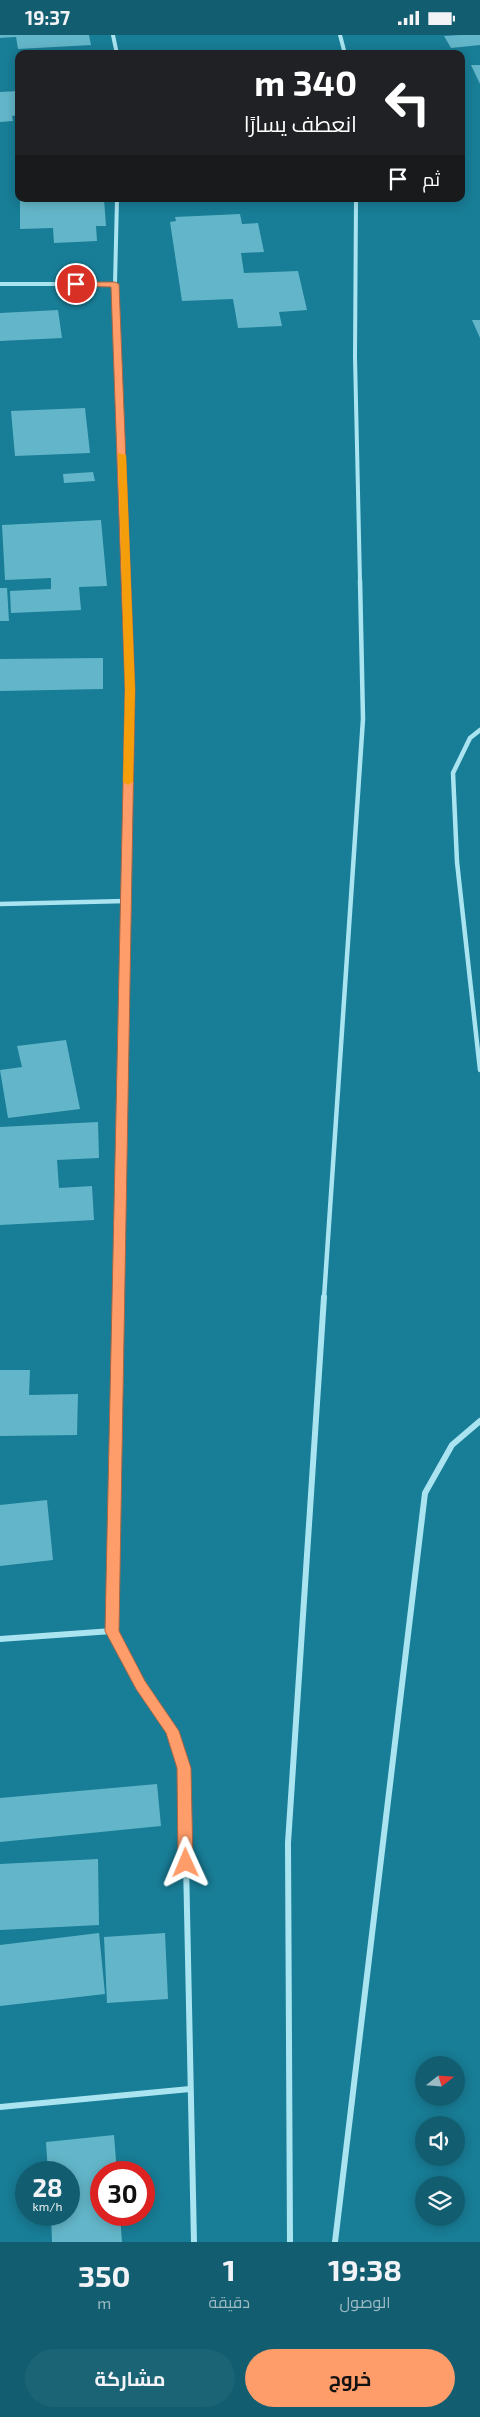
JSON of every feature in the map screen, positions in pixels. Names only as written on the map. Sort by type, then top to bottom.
[{"type":"street","points":[[113,35],[116,50]]},
{"type":"street","points":[[340,35],[344,50]]},
{"type":"street","points":[[117,202],[115,284],[130,689],[112,1631],[140,1685],[172,1731],[184,1768],[194,2242]]},
{"type":"street","points":[[290,2242],[288,1843],[363,719],[355,357],[356,202]]},
{"type":"street","points":[[0,284],[115,284]]},
{"type":"street","points":[[480,730],[470,738],[453,773],[457,862],[480,1070]]},
{"type":"street","points":[[0,904],[126,901]]},
{"type":"street","points":[[334,2242],[425,1493],[452,1445],[480,1421]]},
{"type":"street","points":[[0,1639],[112,1631]]},
{"type":"street","points":[[0,2107],[190,2089]]},
{"type":"building","points":[[0,35],[89,35],[91,45],[18,49],[16,37],[0,38]]},
{"type":"building","points":[[480,35],[480,45],[451,48],[444,36]]},
{"type":"building","points":[[471,65],[480,65],[480,84]]},
{"type":"building","points":[[15,91],[15,116],[12,116],[13,121],[0,122],[0,92]]},
{"type":"building","points":[[20,202],[104,202],[106,226],[96,226],[97,241],[54,243],[53,228],[20,229]]},
{"type":"building","points":[[240,214],[242,224],[258,223],[264,252],[241,253],[244,273],[298,271],[307,310],[279,312],[282,326],[238,328],[233,299],[182,301],[170,222],[176,221],[175,217]]},
{"type":"building","points":[[58,310],[62,338],[0,341],[0,313]]},
{"type":"building","points":[[472,320],[480,320],[480,338]]},
{"type":"building","points":[[85,408],[90,453],[15,456],[11,411]]},
{"type":"building","points":[[93,472],[95,481],[64,483],[63,474]]},
{"type":"building","points":[[101,520],[107,586],[79,587],[81,610],[11,613],[10,591],[51,589],[51,578],[5,580],[2,525]]},
{"type":"building","points":[[0,588],[7,588],[9,621],[0,621]]},
{"type":"building","points":[[103,658],[103,689],[0,691],[0,659]]},
{"type":"building","points":[[66,1040],[80,1109],[8,1118],[0,1070],[22,1067],[17,1046]]},
{"type":"building","points":[[98,1122],[99,1158],[57,1160],[59,1188],[92,1186],[94,1220],[0,1225],[0,1127]]},
{"type":"building","points":[[0,1370],[30,1370],[29,1395],[78,1394],[77,1435],[0,1436]]},
{"type":"building","points":[[47,1500],[53,1560],[0,1566],[0,1505]]},
{"type":"building","points":[[157,1784],[161,1826],[0,1842],[0,1798]]},
{"type":"building","points":[[98,1859],[99,1925],[0,1930],[0,1864]]},
{"type":"building","points":[[99,1933],[105,1994],[0,2006],[0,1945]]},
{"type":"building","points":[[165,1933],[168,1999],[107,2003],[104,1937]]},
{"type":"building","points":[[114,2135],[116,2161],[90,2161],[90,2226],[121,2226],[122,2242],[52,2242],[51,2226],[80,2226],[80,2161],[47,2161],[46,2142]]},
{"type":"slow traffic","points":[[122,455],[130,689],[128,782]]},
{"type":"route","points":[[76,284],[115,284],[130,689],[112,1631],[140,1685],[172,1731],[184,1768],[186,1863]]}]
